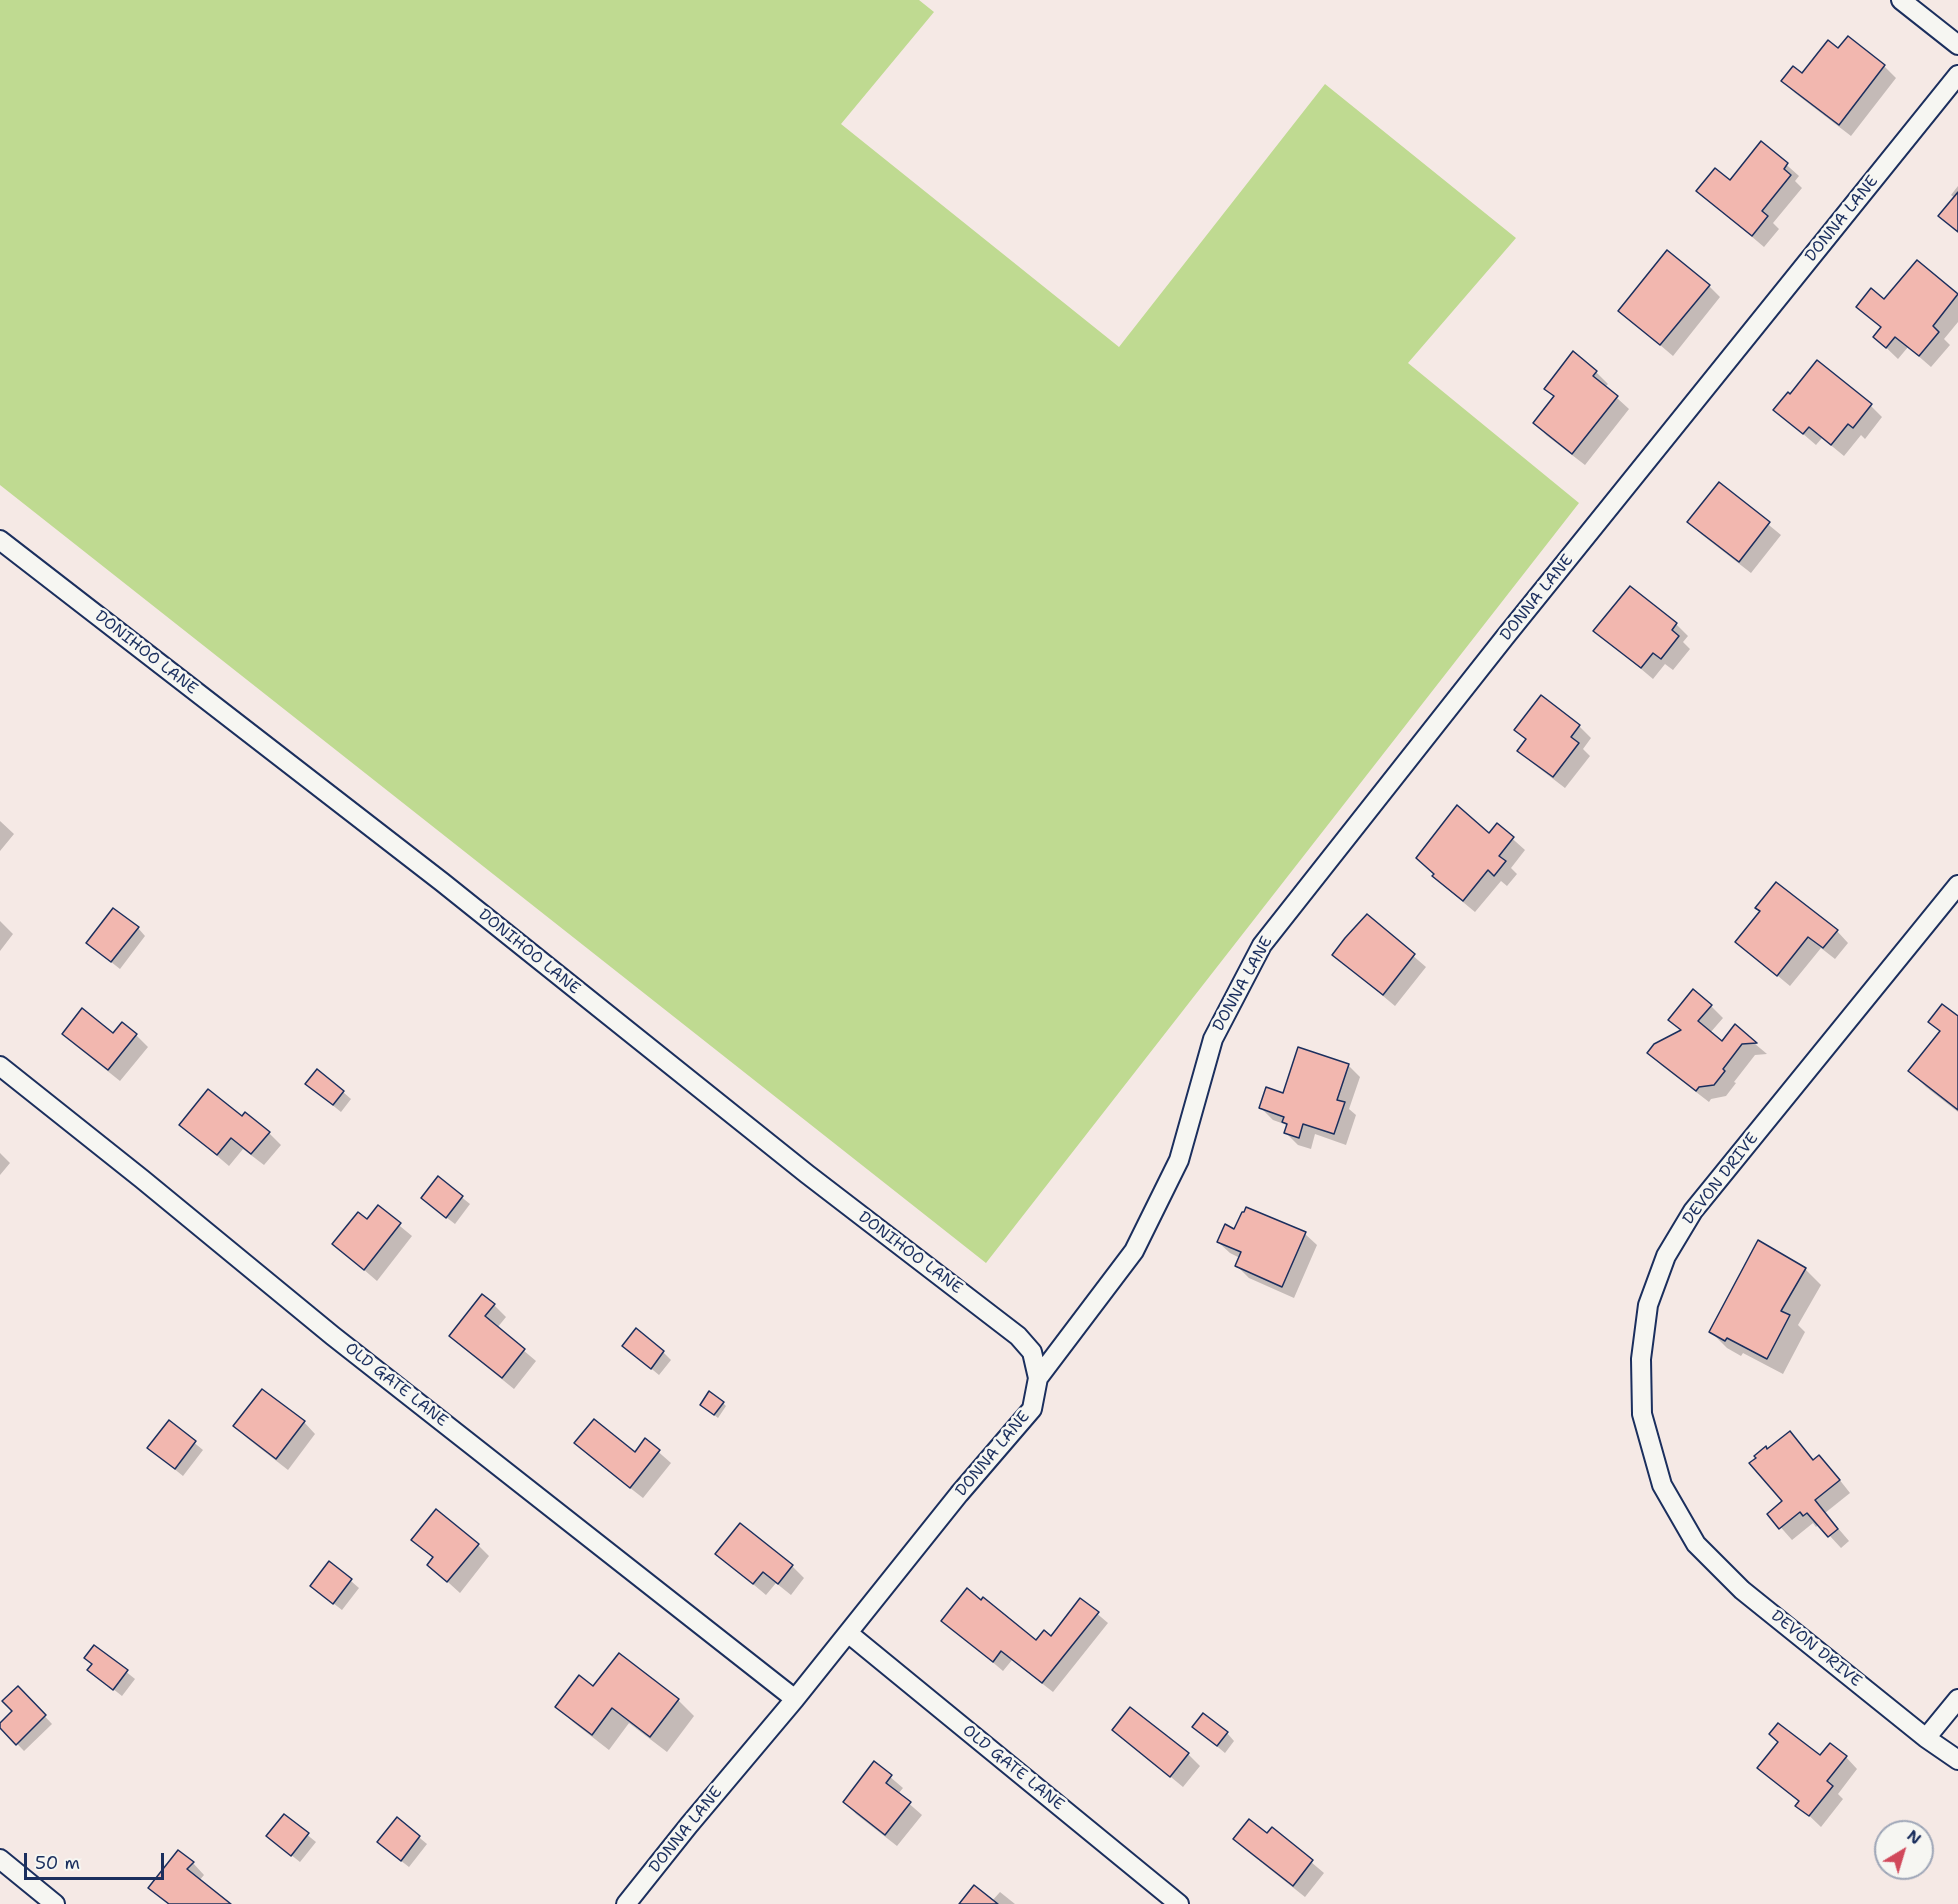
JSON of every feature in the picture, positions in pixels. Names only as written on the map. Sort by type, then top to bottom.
[{"type":"street","points":[[1901,0],[1958,45]]},
{"type":"street","name":"DONNA LANE","points":[[626,1904],[795,1699],[959,1494],[1032,1409],[1038,1378],[1134,1251],[1179,1160],[1213,1039],[1262,945],[1505,637],[1958,75]]},
{"type":"street","name":"DONIHOO LANE","points":[[0,540],[442,882],[807,1174],[1018,1336],[1032,1352],[1038,1378]]},
{"type":"street","name":"DEVON DRIVE","points":[[1958,885],[1693,1211],[1666,1256],[1648,1305],[1641,1359],[1642,1414],[1662,1485],[1696,1544],[1742,1590],[1926,1738],[1958,1760]]},
{"type":"street","name":"OLD GATE LANE","points":[[0,1066],[333,1336],[795,1699]]},
{"type":"street","name":"OLD GATE LANE","points":[[848,1633],[1179,1904]]},
{"type":"street","points":[[1926,1738],[1958,1698]]},
{"type":"street","points":[[0,1859],[55,1904]]},
{"type":"green space","points":[[0,0],[919,0],[934,12],[841,124],[1119,347],[1325,84],[1516,238],[1408,363],[1579,503],[986,1263],[0,485]]},
{"type":"building","points":[[1848,36],[1885,65],[1839,125],[1781,81],[1793,66],[1802,73],[1828,40],[1838,48]]},
{"type":"building","points":[[1761,141],[1788,163],[1784,169],[1791,175],[1762,211],[1768,216],[1752,236],[1696,191],[1715,168],[1730,180]]},
{"type":"building","points":[[1958,192],[1958,232],[1938,216]]},
{"type":"building","points":[[1667,250],[1710,285],[1660,345],[1618,311]]},
{"type":"building","points":[[1917,260],[1958,294],[1933,326],[1939,332],[1919,356],[1895,337],[1886,348],[1873,337],[1881,327],[1856,307],[1871,288],[1884,299]]},
{"type":"building","points":[[1573,351],[1597,371],[1593,376],[1618,396],[1572,454],[1533,423],[1554,396],[1544,389]]},
{"type":"building","points":[[1817,360],[1872,404],[1853,428],[1848,424],[1831,445],[1809,427],[1803,434],[1773,410],[1788,392],[1790,394]]},
{"type":"building","points":[[1719,482],[1770,522],[1739,562],[1687,522]]},
{"type":"building","points":[[1630,586],[1677,623],[1672,630],[1679,636],[1661,659],[1653,653],[1641,668],[1593,631]]},
{"type":"building","points":[[1541,695],[1580,725],[1571,737],[1579,743],[1553,777],[1517,751],[1526,739],[1514,730]]},
{"type":"building","points":[[1457,805],[1489,833],[1497,823],[1514,837],[1499,856],[1506,861],[1494,876],[1488,870],[1463,901],[1432,876],[1434,874],[1416,858]]},
{"type":"building","points":[[1776,882],[1838,930],[1823,948],[1808,937],[1777,976],[1735,942],[1760,911],[1755,908]]},
{"type":"building","points":[[113,908],[139,927],[111,962],[86,943]]},
{"type":"building","points":[[1367,914],[1415,954],[1383,995],[1332,955]]},
{"type":"building","points":[[1693,989],[1712,1005],[1698,1021],[1722,1041],[1735,1024],[1757,1043],[1742,1044],[1714,1085],[1699,1087],[1696,1091],[1647,1053],[1654,1044],[1681,1030],[1668,1020]]},
{"type":"building","points":[[1942,1004],[1958,1016],[1958,1110],[1908,1071],[1940,1031],[1928,1022]]},
{"type":"building","points":[[82,1008],[113,1033],[122,1022],[137,1034],[108,1070],[62,1034]]},
{"type":"building","points":[[1298,1047],[1349,1064],[1337,1100],[1345,1102],[1334,1134],[1303,1124],[1299,1138],[1284,1133],[1287,1124],[1282,1122],[1284,1117],[1259,1108],[1266,1087],[1283,1093]]},
{"type":"building","points":[[317,1069],[344,1091],[333,1105],[305,1084]]},
{"type":"building","points":[[208,1089],[242,1116],[245,1112],[270,1132],[251,1154],[231,1138],[217,1155],[179,1125]]},
{"type":"building","points":[[438,1176],[463,1196],[446,1218],[421,1198]]},
{"type":"building","points":[[378,1205],[401,1223],[364,1270],[332,1244],[358,1212],[367,1219]]},
{"type":"building","points":[[1246,1207],[1306,1232],[1282,1287],[1235,1266],[1241,1252],[1217,1242],[1225,1224],[1234,1229]]},
{"type":"building","points":[[1758,1240],[1806,1268],[1781,1311],[1790,1315],[1767,1359],[1727,1338],[1725,1341],[1709,1332]]},
{"type":"building","points":[[482,1294],[495,1304],[485,1316],[525,1349],[502,1378],[449,1336]]},
{"type":"building","points":[[636,1328],[664,1351],[651,1369],[622,1346]]},
{"type":"building","points":[[262,1389],[305,1421],[276,1459],[233,1426]]},
{"type":"building","points":[[709,1391],[724,1402],[714,1415],[700,1405]]},
{"type":"building","points":[[594,1419],[635,1452],[645,1438],[660,1450],[630,1488],[574,1443]]},
{"type":"building","points":[[169,1420],[196,1441],[175,1469],[147,1448]]},
{"type":"building","points":[[1790,1431],[1813,1460],[1819,1455],[1840,1480],[1815,1500],[1838,1529],[1828,1537],[1807,1513],[1803,1516],[1800,1512],[1779,1529],[1767,1514],[1782,1501],[1749,1463],[1766,1446],[1767,1449]]},
{"type":"building","points":[[436,1509],[479,1544],[447,1582],[427,1565],[433,1557],[411,1540]]},
{"type":"building","points":[[740,1523],[793,1565],[778,1584],[763,1572],[753,1584],[715,1554]]},
{"type":"building","points":[[329,1561],[352,1579],[333,1604],[310,1586]]},
{"type":"building","points":[[967,1588],[981,1600],[983,1597],[1036,1640],[1044,1630],[1051,1636],[1080,1598],[1099,1612],[1042,1683],[1001,1651],[993,1662],[941,1621]]},
{"type":"building","points":[[94,1645],[128,1670],[113,1690],[87,1670],[92,1664],[84,1658]]},
{"type":"building","points":[[619,1653],[679,1699],[650,1737],[612,1708],[592,1735],[555,1707],[579,1675],[593,1686]]},
{"type":"building","points":[[18,1686],[46,1715],[16,1745],[0,1728],[0,1723],[12,1711],[2,1701]]},
{"type":"building","points":[[1130,1707],[1189,1753],[1170,1777],[1112,1730]]},
{"type":"building","points":[[1203,1713],[1228,1732],[1217,1746],[1192,1727]]},
{"type":"building","points":[[1778,1723],[1820,1755],[1830,1743],[1847,1756],[1827,1781],[1833,1786],[1809,1816],[1795,1806],[1799,1801],[1757,1768],[1778,1742],[1769,1734]]},
{"type":"building","points":[[874,1761],[892,1775],[886,1783],[911,1802],[885,1835],[843,1802]]},
{"type":"building","points":[[284,1814],[309,1833],[291,1856],[266,1836]]},
{"type":"building","points":[[397,1817],[420,1836],[401,1861],[377,1842]]},
{"type":"building","points":[[1249,1819],[1267,1833],[1272,1827],[1313,1860],[1293,1886],[1233,1839]]},
{"type":"building","points":[[178,1850],[194,1862],[187,1869],[231,1904],[169,1904],[148,1888]]},
{"type":"building","points":[[974,1885],[998,1904],[959,1904]]}]
